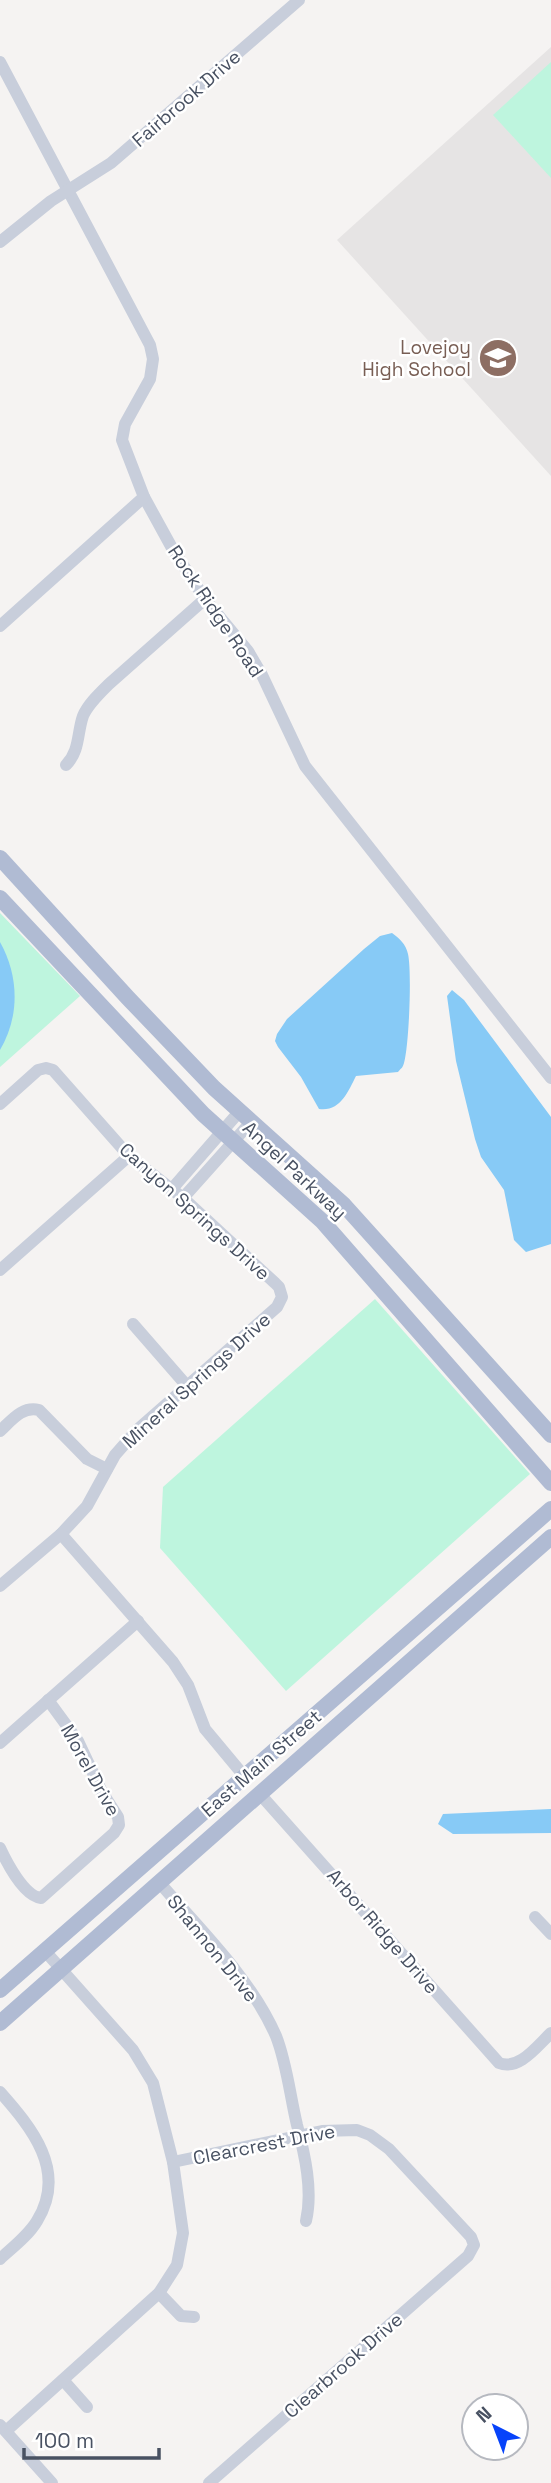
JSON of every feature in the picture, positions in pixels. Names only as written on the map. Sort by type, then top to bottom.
[{"type":"main road","name":"Angel Parkway","points":[[0,858],[128,998],[244,1118],[344,1205],[551,1436]]},
{"type":"main road","name":"Angel Parkway","points":[[0,898],[155,1064],[228,1137],[322,1221],[551,1483]]},
{"type":"main road","name":"East Main Street","points":[[0,1990],[551,1509]]},
{"type":"main road","name":"East Main Street","points":[[0,2023],[551,1537]]},
{"type":"main road","points":[[419,1652],[419,1639],[472,1579]]},
{"type":"main road","points":[[245,1777],[259,1793]]},
{"type":"street","name":"Fairbrook Drive","points":[[0,242],[68,190],[111,163],[299,0]]},
{"type":"street","name":"Rock Ridge Road","points":[[0,62],[150,345],[153,359],[150,379],[125,424],[122,440],[144,497],[172,548],[205,599],[248,651],[305,766],[551,1078]]},
{"type":"street","points":[[0,626],[144,497]]},
{"type":"street","points":[[66,765],[75,752],[84,715],[95,698],[205,599]]},
{"type":"street","name":"Canyon Springs Drive","points":[[0,1104],[38,1070],[53,1070],[129,1156],[183,1199],[267,1274],[279,1287],[282,1297]]},
{"type":"street","points":[[183,1199],[244,1118]]},
{"type":"street","points":[[171,1189],[228,1137]]},
{"type":"street","points":[[0,1270],[129,1156]]},
{"type":"street","name":"Mineral Springs Drive","points":[[0,1586],[61,1534],[87,1506],[125,1443],[277,1307],[282,1297]]},
{"type":"street","points":[[133,1324],[187,1386]]},
{"type":"street","points":[[0,1430],[23,1410],[39,1409],[80,1453],[107,1469]]},
{"type":"street","points":[[61,1534],[181,1672],[205,1729],[245,1777]]},
{"type":"street","points":[[0,1743],[138,1621]]},
{"type":"street","name":"Morel Drive","points":[[0,1848],[9,1866],[32,1895],[38,1898],[44,1896],[114,1833],[120,1821],[78,1741],[48,1700]]},
{"type":"street","name":"Arbor Ridge Drive","points":[[259,1793],[499,2063],[508,2066],[518,2063],[551,2033]]},
{"type":"street","name":"Shannon Drive","points":[[159,1882],[240,1976],[266,2015],[277,2039],[300,2135],[309,2192],[306,2221]]},
{"type":"street","points":[[535,1917],[551,1934]]},
{"type":"street","points":[[45,1951],[145,2067],[159,2100],[173,2162],[183,2233],[177,2266],[159,2293],[64,2379],[3,2428],[52,2483]]},
{"type":"street","points":[[0,2092],[40,2143],[48,2172],[46,2198],[37,2221],[26,2236],[0,2259]]},
{"type":"street","name":"Clearcrest Drive","points":[[173,2162],[300,2135],[348,2129],[370,2135],[389,2148],[408,2167],[471,2237],[474,2245]]},
{"type":"street","name":"Clearbrook Drive","points":[[209,2483],[471,2253],[474,2245]]},
{"type":"street","points":[[159,2293],[181,2316],[194,2317]]},
{"type":"street","points":[[64,2379],[87,2407]]},
{"type":"shaded area","name":"Lovejoy High School","points":[[551,47],[551,476],[337,240]]},
{"type":"green space","points":[[551,62],[551,178],[493,115]]},
{"type":"green space","points":[[0,913],[80,996],[0,1067]]},
{"type":"green space","points":[[375,1299],[530,1474],[286,1691],[160,1548],[163,1487]]},
{"type":"water","points":[[392,933],[406,947],[409,963],[409,1026],[403,1066],[398,1072],[356,1076],[338,1104],[319,1109],[301,1077],[278,1047],[275,1041],[277,1034],[287,1019],[364,949],[380,936]]},
{"type":"water","points":[[0,942],[11,968],[15,996],[11,1024],[0,1050]]},
{"type":"water","points":[[452,990],[464,1000],[551,1117],[551,1244],[526,1252],[514,1240],[504,1190],[481,1157],[456,1061],[447,996]]},
{"type":"water","points":[[551,1809],[551,1833],[453,1834],[438,1824],[443,1814]]},
{"type":"place","name":"Lovejoy High School","points":[[498,358]]}]
